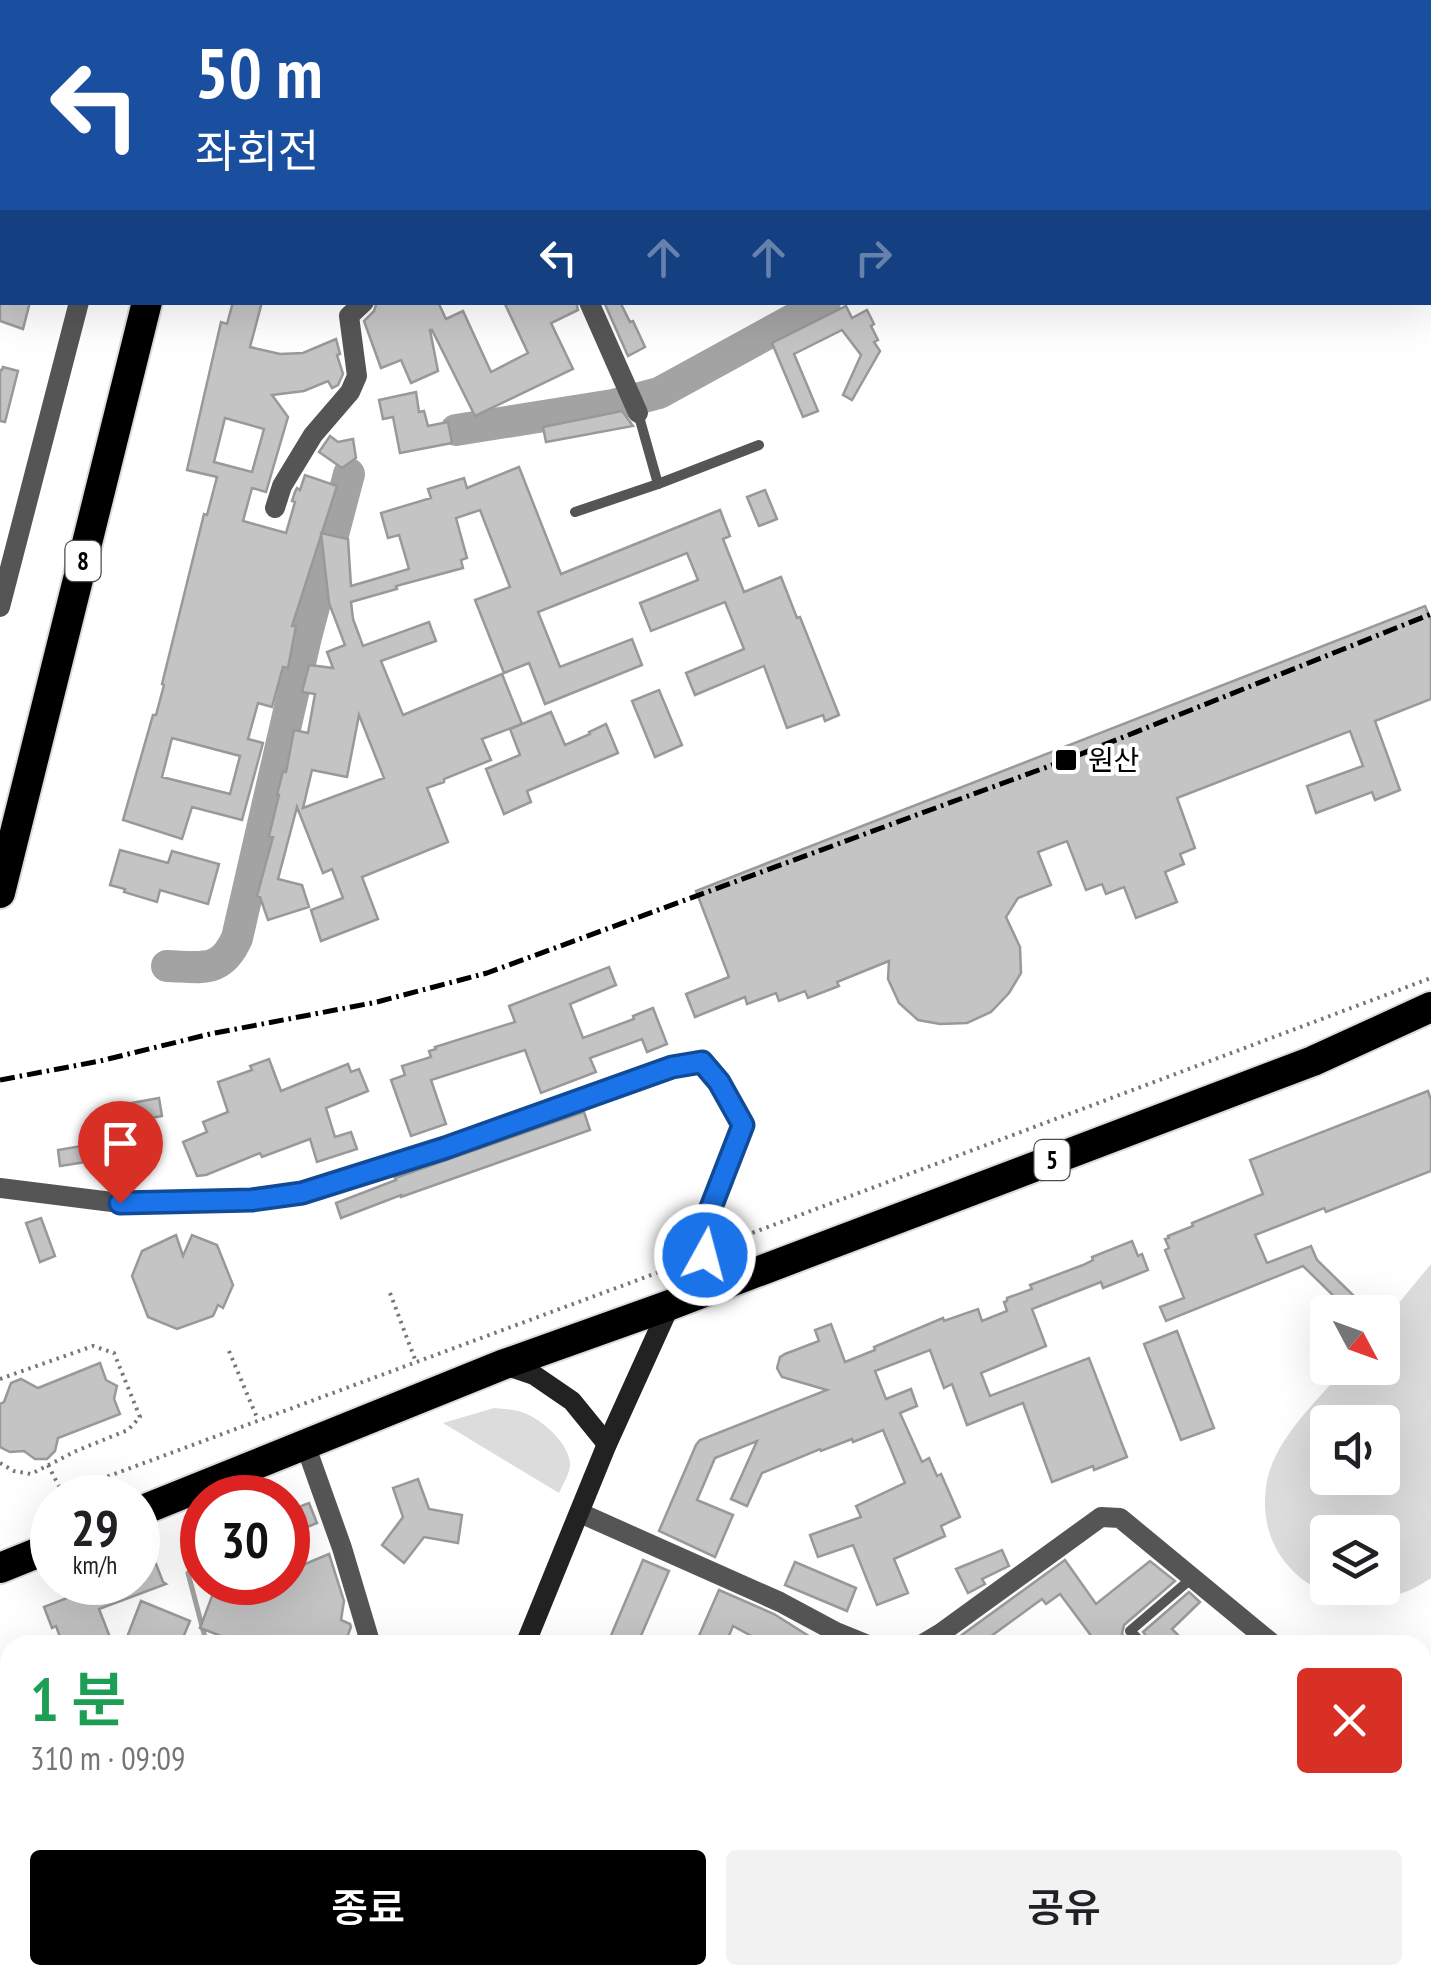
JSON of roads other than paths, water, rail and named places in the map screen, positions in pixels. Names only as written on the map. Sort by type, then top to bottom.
[{"type":"highway","name":"8","points":[[0,893],[146,305]]},
{"type":"highway","name":"5","points":[[160,1503],[502,1365],[1313,1062],[1431,1007]]},
{"type":"highway","points":[[0,1568],[30,1556]]},
{"type":"main road","points":[[528,1635],[606,1444],[670,1305]]},
{"type":"main road","points":[[502,1365],[534,1375],[572,1401],[606,1444]]},
{"type":"street","points":[[0,606],[77,305]]},
{"type":"street","points":[[274,508],[282,486],[314,435],[350,392],[357,376],[349,316],[361,305]]},
{"type":"street","points":[[590,305],[638,413]]},
{"type":"street","points":[[0,1188],[120,1203],[252,1200],[302,1193],[445,1148],[672,1067],[702,1062],[719,1082],[743,1125],[703,1228],[705,1255],[722,1286]]},
{"type":"street","points":[[305,1444],[368,1635]]},
{"type":"street","points":[[580,1514],[780,1602],[843,1635]]},
{"type":"street","points":[[938,1635],[1102,1517],[1120,1518],[1262,1635]]},
{"type":"lane","points":[[1230,0],[1252,0]]},
{"type":"lane","points":[[638,413],[658,484]]},
{"type":"lane","points":[[575,512],[759,445]]},
{"type":"lane","points":[[1134,1635],[1130,1631],[1192,1578]]},
{"type":"waterway","points":[[456,430],[613,405],[659,393],[820,305]]},
{"type":"waterway","points":[[167,966],[217,963],[237,938],[306,637],[349,474]]},
{"type":"waterway","points":[[196,1605],[204,1635]]},
{"type":"railway","points":[[0,1080],[377,1002],[487,973],[1066,760],[1431,614]]},
{"type":"place","name":"원산","points":[[1066,760]]}]
